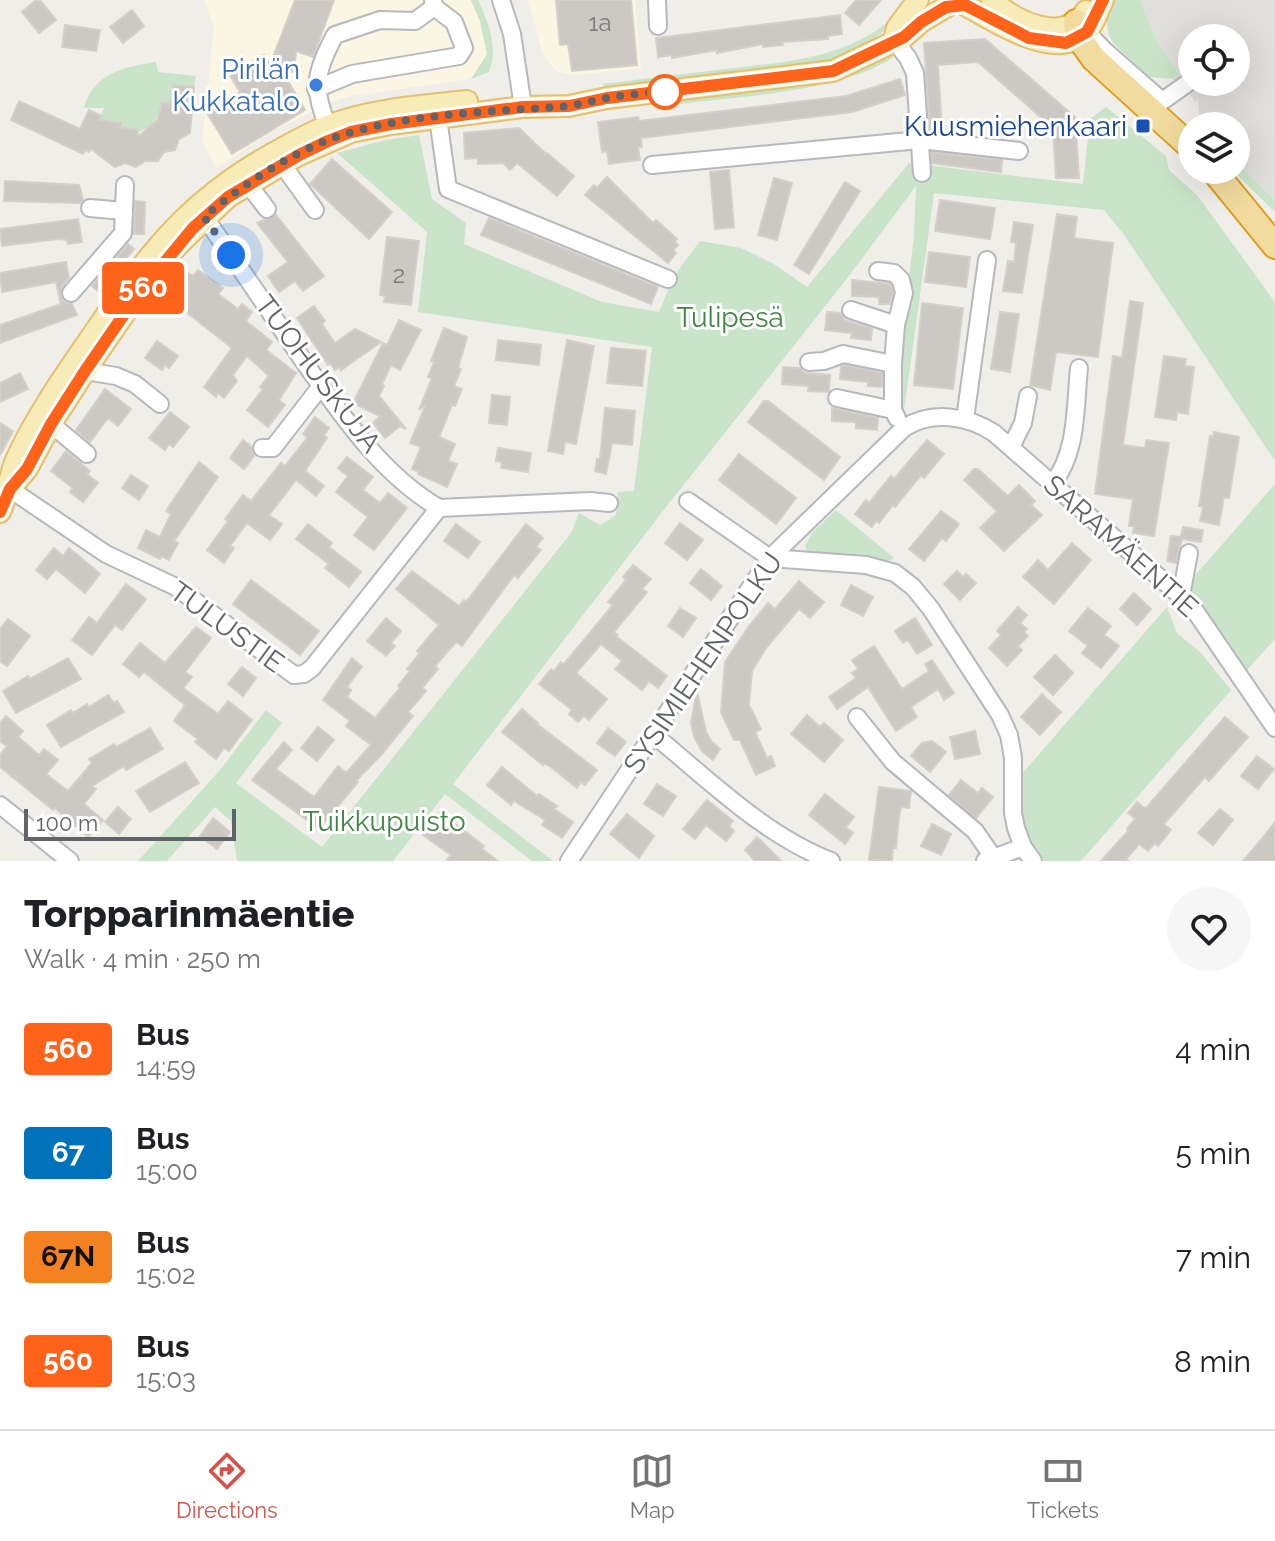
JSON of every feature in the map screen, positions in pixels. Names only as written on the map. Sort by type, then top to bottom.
[{"type":"highway","points":[[1081,31],[1094,59],[1156,105],[1178,131]]},
{"type":"highway","points":[[1224,184],[1275,246]]},
{"type":"main road","points":[[894,40],[897,28],[918,0]]},
{"type":"main road","points":[[992,0],[1006,13],[1030,25],[1081,31]]},
{"type":"main road","points":[[1081,31],[1090,0]]},
{"type":"main road","points":[[0,512],[10,489],[14,464],[29,432],[125,287],[167,237],[200,212],[350,126],[389,110],[522,101],[569,106],[607,98],[833,71],[904,37],[921,22],[955,3],[1029,38],[1066,43],[1081,31],[1103,0]]},
{"type":"main road","points":[[10,489],[27,469],[51,424],[136,297],[220,185],[328,126],[438,118],[522,101]]},
{"type":"street","points":[[501,0],[512,34],[522,101]]},
{"type":"street","points":[[657,0],[658,26]]},
{"type":"street","points":[[316,89],[352,74],[459,56],[464,48],[454,22],[433,3],[415,21],[380,20],[335,35],[321,60],[316,89],[328,126]]},
{"type":"street","points":[[894,40],[915,73],[922,173]]},
{"type":"street","points":[[1156,105],[1178,90]]},
{"type":"street","points":[[438,118],[448,189],[668,279]]},
{"type":"street","points":[[652,165],[920,140],[1019,151]]},
{"type":"street","points":[[282,164],[315,210]]},
{"type":"street","points":[[248,184],[267,209]]},
{"type":"street","points":[[71,293],[123,233],[125,185]]},
{"type":"street","points":[[90,208],[124,211]]},
{"type":"street","name":"TUOHUSKUJA","points":[[200,212],[363,441],[395,474],[439,508]]},
{"type":"street","points":[[965,419],[987,260]]},
{"type":"street","points":[[878,271],[894,273],[901,280],[904,293],[896,325],[893,364],[893,410],[904,428]]},
{"type":"street","points":[[851,310],[896,325]]},
{"type":"street","points":[[809,362],[824,361],[843,354],[893,364]]},
{"type":"street","points":[[1052,484],[1061,474],[1071,446],[1079,368]]},
{"type":"street","points":[[85,371],[116,376],[135,384],[160,404]]},
{"type":"street","points":[[262,448],[273,448],[321,386]]},
{"type":"street","points":[[1011,447],[1023,423],[1028,396]]},
{"type":"street","points":[[837,398],[893,410]]},
{"type":"street","name":"SARAMÄENTIE","points":[[927,418],[965,419],[982,425],[1181,596],[1211,631],[1275,728]]},
{"type":"street","name":"SYSIMIEHENPOLKU","points":[[569,861],[770,558],[904,428],[927,418]]},
{"type":"street","points":[[51,424],[87,454]]},
{"type":"street","name":"TULUSTIE","points":[[10,489],[106,554],[176,587],[294,675],[304,674],[312,668],[439,508]]},
{"type":"street","points":[[439,508],[590,501],[609,503]]},
{"type":"street","points":[[688,501],[770,558],[866,565],[895,573],[913,587],[931,609],[1000,715],[1009,735],[1013,758],[1013,813],[1028,854],[989,859],[975,831],[893,762],[857,717]]},
{"type":"street","points":[[1181,596],[1189,553]]},
{"type":"street","points":[[654,735],[765,825],[792,844],[831,861]]},
{"type":"street","points":[[0,805],[70,861]]},
{"type":"shaded area","name":"Pirilän Kukkatalo","points":[[204,0],[471,0],[480,21],[487,55],[471,79],[351,96],[331,102],[275,130],[216,168],[202,141],[214,27]]},
{"type":"shaded area","points":[[528,0],[635,0],[641,69],[573,75],[556,71],[543,55]]},
{"type":"shaded area","points":[[1140,0],[1275,0],[1275,201],[1250,175],[1250,112],[1199,112],[1198,99],[1195,102],[1191,96],[1250,96],[1250,24],[1178,24],[1178,73],[1158,44]]},
{"type":"green space","points":[[471,0],[478,0],[485,17],[493,54],[489,72],[471,79],[487,54],[480,21]]},
{"type":"green space","points":[[1112,0],[1140,0],[1158,44],[1178,75],[1172,79],[1149,77],[1114,44],[1107,22]]},
{"type":"green space","points":[[888,22],[891,26],[865,45],[830,60],[771,70],[607,88],[602,84],[810,57],[850,44]]},
{"type":"green space","points":[[891,54],[894,57],[872,69],[820,85],[679,104],[679,99],[816,80],[868,65]]},
{"type":"green space","points":[[156,62],[158,72],[196,76],[194,87],[173,85],[170,104],[162,103],[164,109],[148,128],[138,132],[136,129],[120,128],[121,124],[99,120],[104,108],[84,108],[88,96],[102,79],[133,66]]},
{"type":"green space","points":[[1106,107],[1166,156],[1169,170],[1178,178],[1178,184],[1185,184],[1197,195],[1275,302],[1275,461],[1125,236],[1104,210],[934,193],[905,404],[901,420],[891,428],[914,236],[916,186],[453,784],[553,861],[532,861],[445,794],[393,861],[237,861],[231,821],[215,807],[167,861],[138,861],[220,770],[266,710],[282,723],[236,783],[322,847],[571,533],[579,513],[600,525],[616,515],[618,492],[634,491],[652,347],[418,312],[427,232],[337,153],[385,140],[419,135],[432,199],[466,223],[464,244],[602,302],[659,312],[674,276],[700,241],[741,248],[774,264],[807,287],[909,163],[1083,184],[1090,119]]},
{"type":"green space","points":[[1250,175],[1275,201],[1275,212],[1246,184],[1250,184]]},
{"type":"green space","points":[[1275,484],[1275,639],[1247,670],[1216,624],[1184,588]]},
{"type":"green space","points":[[836,510],[894,558],[888,561],[809,554],[805,546],[812,533]]},
{"type":"green space","points":[[1167,607],[1177,633],[1201,653],[1231,690],[1081,861],[1044,861],[1025,834],[1020,776]]},
{"type":"building","points":[[40,0],[56,20],[39,33],[22,12]]},
{"type":"building","points":[[295,0],[334,0],[313,57],[296,51],[294,72],[282,71],[305,110],[232,154],[207,113],[240,92],[230,75],[264,55],[270,65]]},
{"type":"building","points":[[556,0],[631,0],[637,65],[572,71],[568,44],[560,45]]},
{"type":"building","points":[[856,0],[881,0],[859,25],[845,13]]},
{"type":"building","points":[[132,10],[144,26],[123,43],[110,27]]},
{"type":"building","points":[[840,15],[842,34],[828,36],[828,39],[782,42],[783,45],[763,47],[763,44],[672,58],[672,55],[658,57],[656,38]]},
{"type":"building","points":[[65,25],[100,30],[96,51],[62,47]]},
{"type":"building","points":[[985,39],[1075,117],[1079,178],[1056,178],[1053,128],[978,62],[938,65],[942,131],[930,130],[924,43]]},
{"type":"building","points":[[900,79],[905,95],[852,112],[641,138],[642,147],[638,147],[640,160],[609,164],[607,151],[602,152],[598,122],[638,117],[639,121],[846,96]]},
{"type":"building","points":[[173,85],[194,87],[190,133],[179,139],[175,150],[164,152],[158,161],[145,161],[136,167],[125,163],[115,167],[91,149],[83,154],[11,120],[19,101],[80,129],[89,110],[102,116],[100,120],[121,123],[120,128],[136,129],[139,136],[158,119],[162,103],[170,104]]},
{"type":"building","points":[[519,128],[574,176],[557,196],[517,163],[510,170],[503,163],[478,164],[478,158],[465,159],[464,133]]},
{"type":"building","points":[[932,152],[1002,160],[1001,172],[932,163]]},
{"type":"building","points":[[332,159],[392,212],[369,239],[310,184]]},
{"type":"building","points":[[729,170],[734,227],[715,229],[710,172]]},
{"type":"building","points":[[607,177],[653,223],[656,220],[677,239],[675,242],[678,245],[673,250],[676,253],[668,263],[585,195]]},
{"type":"building","points":[[774,178],[792,183],[777,240],[758,235]]},
{"type":"building","points":[[5,181],[79,185],[83,200],[80,203],[4,201]]},
{"type":"building","points":[[845,182],[860,191],[809,274],[794,265]]},
{"type":"building","points":[[940,200],[995,208],[990,239],[935,231]]},
{"type":"building","points":[[135,201],[145,202],[144,234],[134,234]]},
{"type":"building","points":[[1057,214],[1077,217],[1074,238],[1113,243],[1098,357],[1056,352],[1050,390],[1030,385]]},
{"type":"building","points":[[276,215],[324,276],[303,291],[295,281],[279,292],[268,276],[288,262],[257,223]]},
{"type":"building","points":[[489,218],[658,287],[651,304],[481,235]]},
{"type":"building","points":[[78,219],[82,242],[68,244],[67,240],[58,239],[2,246],[0,229]]},
{"type":"building","points":[[1014,222],[1033,225],[1022,293],[1003,291],[1008,261],[1014,262],[1016,243],[1011,242]]},
{"type":"building","points":[[387,237],[419,241],[411,305],[384,302],[385,296],[380,295]]},
{"type":"building","points":[[128,244],[134,249],[99,292],[92,286]]},
{"type":"building","points":[[929,252],[970,257],[966,287],[925,282]]},
{"type":"building","points":[[66,262],[69,278],[62,286],[60,296],[64,302],[72,304],[77,315],[0,343],[0,325],[61,304],[56,282],[2,292],[0,273]]},
{"type":"building","points":[[198,270],[223,288],[218,294],[238,309],[242,304],[252,312],[246,321],[272,342],[266,350],[296,373],[279,400],[285,405],[268,427],[247,410],[269,376],[247,356],[233,375],[237,381],[224,398],[218,393],[216,397],[204,387],[232,348],[167,297],[186,271],[193,276]]},
{"type":"building","points":[[852,280],[890,284],[893,293],[890,304],[879,304],[879,297],[852,296]]},
{"type":"building","points":[[1130,301],[1143,303],[1123,445],[1145,448],[1146,440],[1169,443],[1154,536],[1133,533],[1134,526],[1129,526],[1133,499],[1095,494],[1113,356],[1122,358]]},
{"type":"building","points":[[922,303],[963,308],[953,389],[914,385]]},
{"type":"building","points":[[314,306],[335,343],[355,329],[381,342],[341,370],[339,367],[335,370],[330,363],[328,365],[297,318]]},
{"type":"building","points":[[827,312],[841,313],[845,320],[872,329],[871,340],[851,338],[852,333],[825,330]]},
{"type":"building","points":[[1000,312],[1019,314],[1010,372],[991,369]]},
{"type":"building","points":[[399,320],[421,330],[400,370],[391,365],[382,384],[384,386],[379,396],[406,429],[400,426],[385,438],[373,423],[380,416],[353,403],[383,343],[387,345]]},
{"type":"building","points":[[444,328],[467,337],[458,368],[461,369],[454,386],[462,389],[439,437],[455,444],[448,461],[457,464],[447,487],[412,469],[421,447],[410,443],[426,404],[419,410],[432,378],[428,377],[434,362],[431,361]]},
{"type":"building","points":[[498,340],[541,345],[539,365],[496,360]]},
{"type":"building","points":[[567,340],[594,346],[576,444],[565,442],[563,454],[548,451]]},
{"type":"building","points":[[157,341],[178,356],[169,368],[165,365],[162,370],[145,358]]},
{"type":"building","points":[[611,348],[646,351],[642,386],[607,383]]},
{"type":"building","points":[[1164,356],[1186,359],[1185,366],[1194,367],[1188,414],[1177,412],[1176,420],[1155,417]]},
{"type":"building","points":[[841,366],[882,373],[882,387],[840,379]]},
{"type":"building","points":[[783,367],[830,375],[828,392],[808,391],[809,386],[782,384]]},
{"type":"building","points":[[20,373],[28,389],[0,402],[0,383]]},
{"type":"building","points":[[105,389],[131,409],[118,426],[108,418],[90,442],[76,430]]},
{"type":"building","points":[[492,395],[510,397],[507,425],[489,423]]},
{"type":"building","points":[[764,401],[840,457],[824,480],[748,422]]},
{"type":"building","points":[[605,408],[635,411],[632,445],[612,443],[606,474],[595,471],[597,459],[600,459]]},
{"type":"building","points":[[832,408],[878,418],[877,430],[856,428],[856,422],[832,421]]},
{"type":"building","points":[[170,412],[189,427],[173,447],[169,444],[165,450],[149,438]]},
{"type":"building","points":[[315,417],[329,428],[324,435],[327,438],[305,471],[324,486],[316,496],[296,480],[269,515],[282,524],[270,540],[247,523],[230,546],[234,548],[224,563],[207,550],[228,521],[225,519],[243,495],[251,501],[281,463],[285,466],[307,438],[303,434]]},
{"type":"building","points":[[0,423],[13,431],[0,455]]},
{"type":"building","points":[[1214,432],[1239,437],[1229,498],[1224,497],[1219,525],[1200,521],[1203,507],[1199,506],[1210,436],[1213,437]]},
{"type":"building","points":[[243,440],[251,446],[254,456],[244,469],[230,458]]},
{"type":"building","points":[[927,440],[944,454],[924,478],[921,475],[895,507],[893,505],[872,527],[855,514],[866,500],[869,503],[891,476],[894,479]]},
{"type":"building","points":[[498,448],[531,453],[528,472],[501,468],[502,462],[496,461]]},
{"type":"building","points":[[66,451],[90,471],[87,474],[98,483],[83,502],[70,492],[73,488],[51,471]]},
{"type":"building","points":[[739,454],[796,498],[776,524],[719,480]]},
{"type":"building","points":[[347,457],[373,477],[363,490],[380,503],[388,493],[407,508],[374,550],[354,535],[368,517],[336,492],[348,476],[338,468]]},
{"type":"building","points":[[199,462],[218,477],[174,541],[178,543],[169,560],[138,548],[146,530],[160,537],[171,514],[166,511]]},
{"type":"building","points":[[974,469],[978,469],[1008,496],[1019,485],[1035,501],[1031,505],[1042,515],[1004,551],[980,528],[997,511],[964,480]]},
{"type":"building","points":[[131,475],[148,486],[139,500],[122,488]]},
{"type":"building","points":[[941,511],[959,524],[946,541],[942,538],[924,561],[909,549]]},
{"type":"building","points":[[680,523],[703,540],[687,560],[665,543]]},
{"type":"building","points":[[308,524],[332,543],[329,547],[361,572],[349,587],[325,568],[329,564],[296,539]]},
{"type":"building","points":[[456,524],[480,542],[468,558],[444,541]]},
{"type":"building","points":[[526,524],[543,538],[536,547],[541,550],[518,578],[514,575],[462,646],[456,642],[435,666],[438,669],[422,688],[426,691],[408,712],[413,716],[319,829],[252,780],[284,742],[292,750],[276,769],[314,797],[338,766],[346,773],[371,745],[346,726],[350,721],[323,700],[352,658],[362,667],[347,687],[351,690],[347,697],[375,718],[400,688],[398,686],[410,671],[407,669],[420,653],[417,651],[439,625],[396,589],[412,571],[459,606],[464,600],[466,602]]},
{"type":"building","points":[[1183,527],[1203,530],[1201,542],[1182,539],[1176,563],[1167,561],[1171,536],[1181,537]]},
{"type":"building","points":[[1072,543],[1091,560],[1054,604],[1023,577],[1038,560],[1048,570]]},
{"type":"building","points":[[54,548],[63,556],[69,548],[100,574],[85,593],[56,569],[47,579],[36,570]]},
{"type":"building","points":[[633,565],[651,579],[642,589],[647,592],[614,632],[667,676],[658,688],[649,681],[642,690],[615,669],[622,661],[601,644],[576,673],[607,699],[589,720],[584,716],[578,722],[569,714],[572,710],[539,684],[551,669],[554,671],[561,662],[564,664],[613,605],[608,602],[626,580],[623,577]]},
{"type":"building","points":[[701,569],[722,586],[711,600],[690,583]]},
{"type":"building","points":[[957,571],[976,583],[960,600],[944,584]]},
{"type":"building","points":[[251,580],[319,631],[300,655],[233,604]]},
{"type":"building","points":[[799,581],[824,602],[810,618],[799,609],[766,648],[752,671],[749,705],[761,729],[755,732],[767,758],[771,756],[775,766],[756,775],[740,740],[734,740],[721,712],[725,662],[768,603],[775,609]]},
{"type":"building","points":[[126,584],[146,599],[122,630],[115,625],[92,655],[72,640],[89,617],[97,623]]},
{"type":"building","points":[[851,585],[873,597],[863,616],[841,605]]},
{"type":"building","points":[[1134,593],[1151,609],[1137,625],[1120,609]]},
{"type":"building","points":[[1018,607],[1027,615],[1020,623],[1027,629],[1024,632],[1028,636],[1018,646],[1022,650],[1007,666],[989,648],[1001,635],[997,631]]},
{"type":"building","points":[[680,608],[696,618],[683,637],[668,626]]},
{"type":"building","points":[[1088,608],[1111,626],[1104,635],[1119,646],[1101,668],[1082,653],[1088,646],[1069,631]]},
{"type":"building","points":[[386,618],[401,631],[391,643],[395,646],[386,656],[367,641]]},
{"type":"building","points":[[915,618],[932,645],[917,654],[908,640],[903,643],[895,631]]},
{"type":"building","points":[[8,619],[30,636],[7,666],[0,661],[0,629]]},
{"type":"building","points":[[196,627],[211,638],[185,672],[192,677],[183,688],[218,714],[228,701],[252,720],[229,751],[224,748],[216,759],[195,742],[198,739],[174,721],[185,705],[144,672],[139,677],[123,664],[140,643],[165,663]]},
{"type":"building","points":[[874,646],[902,689],[929,671],[925,664],[932,660],[954,693],[944,700],[938,689],[911,707],[917,717],[896,731],[868,687],[837,709],[829,697],[856,678],[852,673],[858,669],[852,660]]},
{"type":"building","points":[[1055,655],[1073,673],[1053,695],[1034,677]]},
{"type":"building","points":[[68,658],[81,679],[16,713],[3,691]]},
{"type":"building","points":[[242,667],[256,678],[243,696],[228,684]]},
{"type":"building","points":[[697,691],[706,732],[720,749],[713,760],[702,751],[694,737],[691,723]]},
{"type":"building","points":[[1042,694],[1061,712],[1040,735],[1021,717]]},
{"type":"building","points":[[108,695],[114,703],[117,701],[124,712],[61,747],[47,725],[71,710],[73,713],[87,704],[89,707]]},
{"type":"building","points":[[522,709],[597,770],[585,785],[581,782],[577,788],[502,732]]},
{"type":"building","points":[[807,715],[820,727],[824,723],[843,740],[824,762],[791,734]]},
{"type":"building","points":[[6,716],[23,731],[18,737],[39,755],[44,749],[58,760],[46,774],[68,791],[79,778],[82,780],[80,777],[92,763],[89,759],[150,728],[163,749],[126,770],[124,766],[92,786],[96,789],[84,804],[103,820],[88,837],[0,767],[0,755],[7,746],[0,741],[0,723]]},
{"type":"building","points":[[1225,717],[1248,737],[1209,781],[1205,777],[1164,824],[1171,830],[1158,846],[1155,843],[1148,851],[1139,844],[1126,859],[1129,861],[1101,861],[1128,831],[1135,819],[1128,813],[1137,802],[1147,807]]},
{"type":"building","points":[[318,727],[334,740],[317,761],[301,748]]},
{"type":"building","points":[[608,728],[626,742],[615,756],[597,743]]},
{"type":"building","points":[[975,731],[980,754],[955,759],[950,737]]},
{"type":"building","points":[[932,741],[946,752],[930,772],[911,756],[922,743]]},
{"type":"building","points":[[1257,756],[1274,769],[1258,789],[1241,776]]},
{"type":"building","points":[[185,762],[199,783],[150,812],[136,791]]},
{"type":"building","points":[[502,767],[537,796],[539,794],[557,806],[554,809],[573,822],[562,838],[542,825],[545,820],[514,801],[511,805],[487,785]]},
{"type":"building","points":[[961,780],[978,793],[982,788],[993,797],[976,818],[949,795]]},
{"type":"building","points":[[657,784],[676,796],[663,816],[644,804]]},
{"type":"building","points":[[879,787],[911,791],[909,808],[901,807],[892,861],[869,860]]},
{"type":"building","points":[[825,794],[854,817],[846,827],[853,833],[845,844],[809,815]]},
{"type":"building","points":[[707,800],[733,821],[729,826],[734,831],[726,841],[706,825],[695,839],[683,829]]},
{"type":"building","points":[[118,807],[131,819],[119,834],[105,822]]},
{"type":"building","points":[[1220,809],[1233,820],[1213,845],[1198,833]]},
{"type":"building","points":[[440,812],[484,846],[482,849],[498,861],[446,861],[451,855],[423,835]]},
{"type":"building","points":[[627,814],[654,836],[639,858],[610,834]]},
{"type":"building","points":[[213,818],[230,832],[217,849],[200,836]]},
{"type":"building","points":[[1275,822],[1275,861],[1243,861],[1260,841]]},
{"type":"building","points":[[932,824],[951,834],[941,855],[921,846]]},
{"type":"building","points":[[757,837],[781,861],[755,861],[745,850]]},
{"type":"bus line","name":"560","points":[[0,512],[10,489],[27,469],[85,371],[136,297],[193,228],[228,197],[328,141],[351,132],[391,124],[810,76],[833,71],[873,54],[904,37],[946,7],[965,5],[1029,38],[1066,43],[1087,32],[1103,0]]},
{"type":"place","name":"Pirilän Kukkatalo","points":[[316,85]]},
{"type":"place","name":"Kuusmiehenkaari","points":[[1143,126]]},
{"type":"route","points":[[231,255],[204,217],[228,197],[266,173],[351,132],[523,107],[569,106],[607,98],[665,92]]},
{"type":"park label","name":"Tulipesä","points":[[730,317]]},
{"type":"park label","name":"Tuikkupuisto","points":[[384,821]]}]
